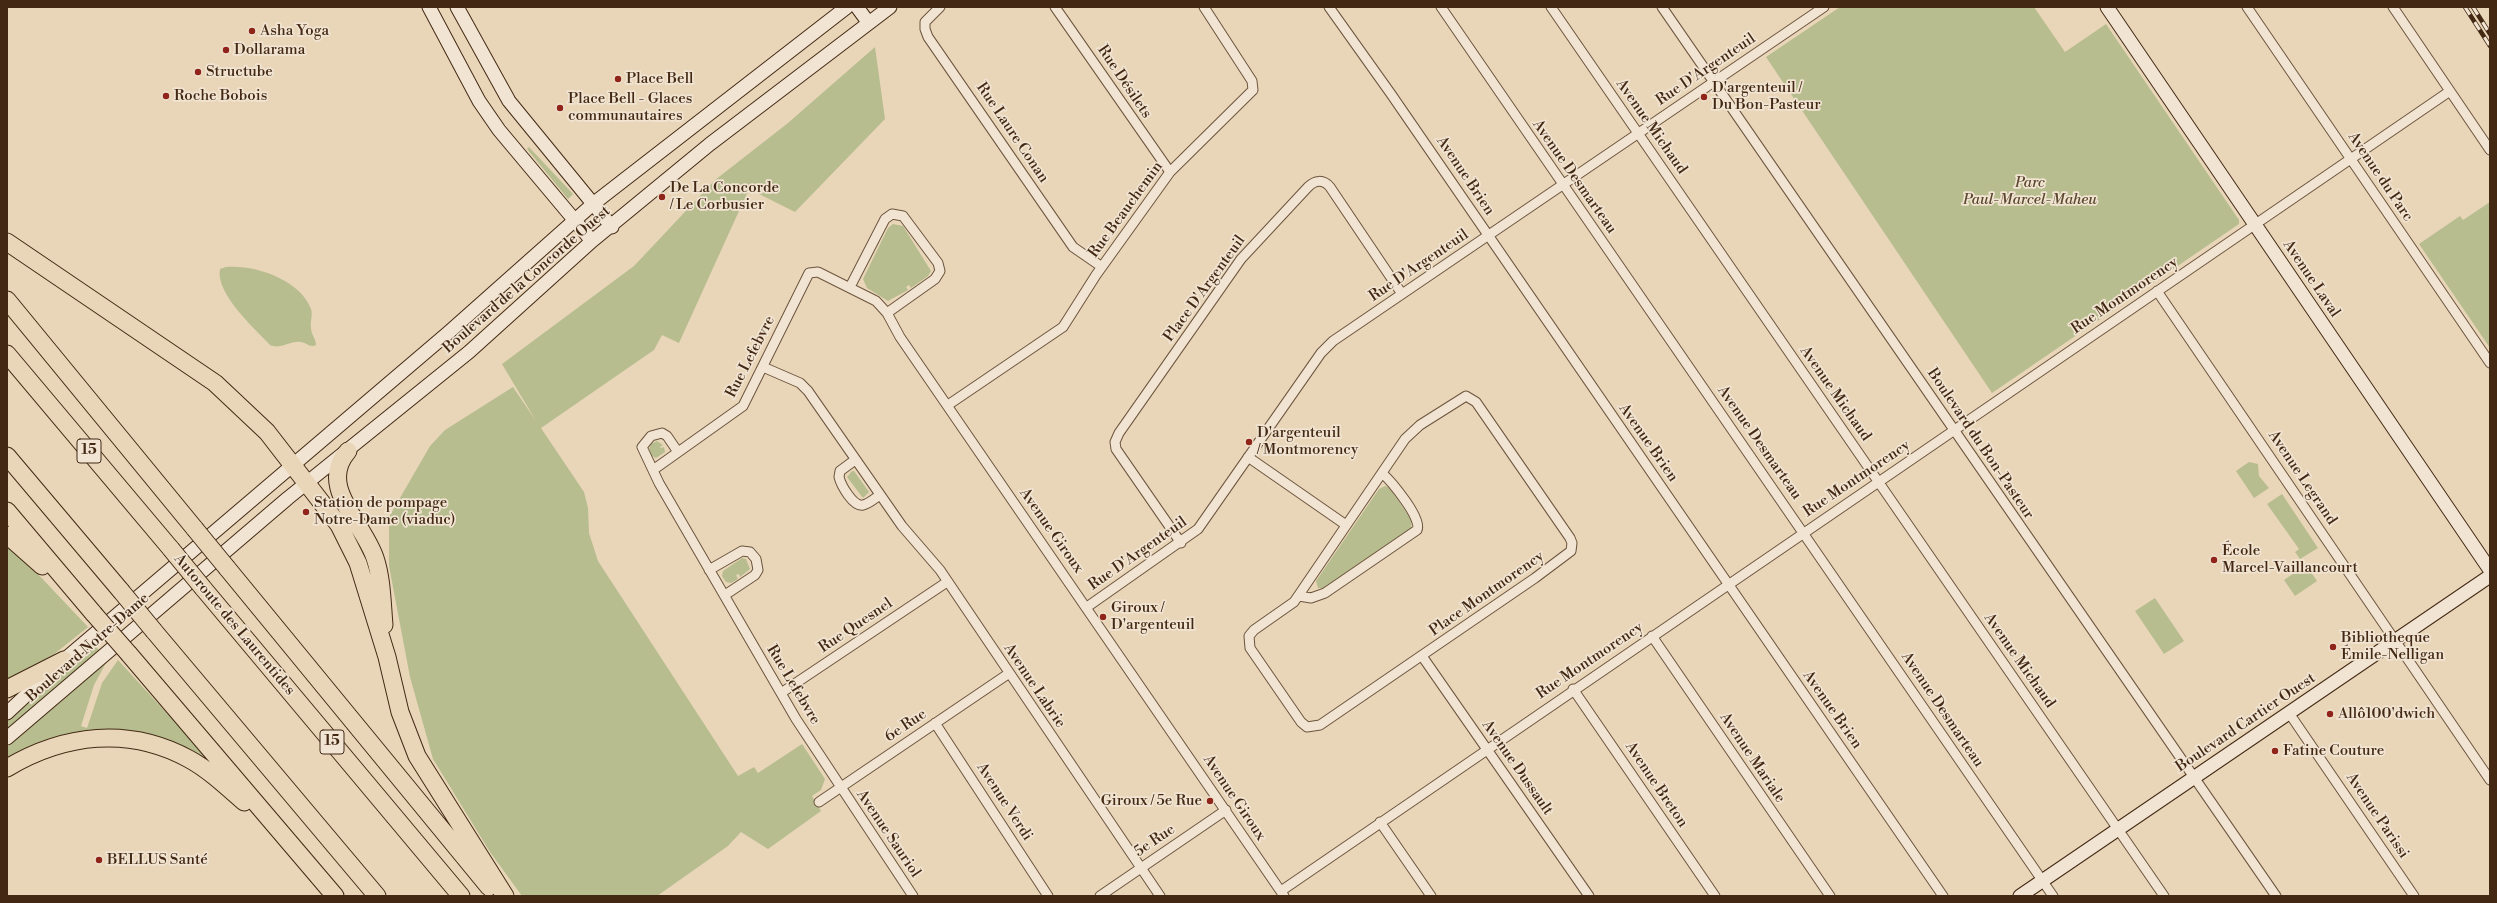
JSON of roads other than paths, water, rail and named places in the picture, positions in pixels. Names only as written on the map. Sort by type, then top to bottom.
[{"type":"highway","points":[[7,242],[215,383],[253,417],[292,464],[339,525],[351,546],[387,657],[400,712],[417,756],[505,896]]},
{"type":"highway","points":[[7,300],[497,896]]},
{"type":"highway","name":"Autoroute des Laurentides","points":[[7,354],[173,557],[461,896]]},
{"type":"highway","points":[[348,451],[338,464],[337,483],[339,493],[366,536],[380,576],[387,657]]},
{"type":"highway","points":[[7,456],[377,896]]},
{"type":"highway","points":[[7,511],[335,896]]},
{"type":"highway","points":[[7,535],[94,614]]},
{"type":"highway","points":[[7,689],[64,660]]},
{"type":"highway","points":[[7,768],[42,751],[75,740],[118,738],[149,742],[179,753],[212,774],[286,838]]},
{"type":"street","points":[[429,7],[487,113],[507,141],[592,241]]},
{"type":"street","points":[[457,7],[509,101],[612,227]]},
{"type":"street","name":"Boulevard de la Concorde Ouest","points":[[173,557],[292,464],[454,328],[593,204],[847,7]]},
{"type":"street","points":[[857,7],[868,22]]},
{"type":"street","name":"Boulevard de la Concorde Ouest","points":[[196,584],[307,484],[469,352],[592,241],[612,227],[710,144],[868,22],[890,7]]},
{"type":"street","name":"Rue Laure Conan","points":[[940,7],[925,22],[925,30],[928,37],[1072,246],[1102,267]]},
{"type":"street","name":"Rue Désilets","points":[[1056,7],[1170,172]]},
{"type":"street","name":"Rue Beauchemin","points":[[948,405],[1058,331],[1170,172],[1254,87],[1204,7]]},
{"type":"street","name":"Avenue Brien","points":[[1329,7],[1381,79],[1943,896]]},
{"type":"street","name":"Avenue Desmarteau","points":[[1441,7],[2053,896]]},
{"type":"street","name":"Avenue Michaud","points":[[1551,7],[2164,896]]},
{"type":"street","name":"Boulevard du Bon-Pasteur","points":[[1662,7],[2193,778],[2276,896]]},
{"type":"street","name":"Rue D'Argenteuil","points":[[1087,607],[1181,543],[1202,524],[1324,349],[1638,132],[1824,7]]},
{"type":"street","name":"Avenue Laval","points":[[2107,7],[2490,570]]},
{"type":"street","name":"Avenue du Parc","points":[[2247,7],[2490,363]]},
{"type":"street","points":[[2393,7],[2490,150]]},
{"type":"street","name":"Rue Montmorency","points":[[1283,893],[1380,822],[1487,748],[2450,91]]},
{"type":"street","name":"Place D'Argenteuil","points":[[1181,543],[1116,449],[1115,442],[1119,433],[1246,253],[1308,187],[1316,181],[1324,182],[1330,187],[1402,294]]},
{"type":"street","points":[[850,287],[885,219],[892,214],[903,216],[938,263],[940,271],[935,279],[886,313]]},
{"type":"street","name":"Avenue Giroux","points":[[811,272],[818,272],[876,301],[886,313],[900,337],[1283,893]]},
{"type":"street","name":"Rue Lefebvre","points":[[653,470],[743,406],[805,278],[811,272]]},
{"type":"street","name":"Avenue Legrand","points":[[2158,291],[2490,780]]},
{"type":"street","name":"Avenue Labrie","points":[[763,367],[805,388],[880,495],[947,582],[1160,896]]},
{"type":"street","name":"Place Montmorency","points":[[1469,396],[1476,402],[1572,543],[1572,548],[1567,555],[1320,725],[1307,727],[1301,722],[1250,648],[1248,641],[1252,632],[1293,604],[1382,473],[1405,438],[1417,427],[1458,399],[1469,396]]},
{"type":"street","name":"Rue Lefebvre","points":[[678,452],[662,433],[655,434],[646,439],[642,444],[642,450],[710,570],[781,693],[839,788]]},
{"type":"street","points":[[1248,457],[1346,525]]},
{"type":"street","points":[[855,460],[840,471],[839,477],[854,502],[859,505],[865,505],[880,495]]},
{"type":"street","points":[[1299,596],[1311,598],[1325,593],[1417,530],[1417,519],[1392,483],[1382,473]]},
{"type":"street","points":[[710,570],[742,550],[750,552],[756,559],[758,570],[755,576],[725,595]]},
{"type":"street","name":"Boulevard Notre-Dame","points":[[7,713],[173,557]]},
{"type":"street","name":"Boulevard Cartier Ouest","points":[[2020,896],[2490,576]]},
{"type":"street","name":"Rue Quesnel","points":[[781,693],[947,582]]},
{"type":"street","name":"Boulevard Notre-Dame","points":[[7,738],[196,584]]},
{"type":"street","name":"Avenue Mariale","points":[[1652,636],[1830,896]]},
{"type":"street","name":"Avenue Dussault","points":[[1422,656],[1589,896]]},
{"type":"street","name":"6e Rue","points":[[819,802],[1008,674]]},
{"type":"street","name":"Avenue Breton","points":[[1573,689],[1715,896]]},
{"type":"street","name":"Avenue Parissi","points":[[2289,713],[2414,896]]},
{"type":"street","name":"Avenue Verdi","points":[[935,723],[1048,896]]},
{"type":"street","name":"Avenue Sauriol","points":[[839,788],[913,896]]},
{"type":"street","name":"5e Rue","points":[[1100,896],[1226,810]]},
{"type":"street","points":[[1380,822],[1431,896]]},
{"type":"railway","points":[[2465,7],[2490,46]]},
{"type":"railway","points":[[2473,7],[2490,34]]},
{"type":"place","name":"Asha Yoga","points":[[252,31]]},
{"type":"place","name":"Dollarama","points":[[226,50]]},
{"type":"place","name":"Structube","points":[[198,72]]},
{"type":"place","name":"Place Bell","points":[[618,79]]},
{"type":"place","name":"Roche Bobois","points":[[166,96]]},
{"type":"place","name":"D'argenteuil / Du Bon-Pasteur","points":[[1704,97]]},
{"type":"place","name":"Place Bell - Glaces communautaires","points":[[560,108]]},
{"type":"place","name":"De La Concorde / Le Corbusier","points":[[662,197]]},
{"type":"place","name":"D'argenteuil / Montmorency","points":[[1249,442]]},
{"type":"place","name":"Station de pompage Notre-Dame (viaduc)","points":[[306,512]]},
{"type":"place","name":"École Marcel-Vaillancourt","points":[[2214,560]]},
{"type":"place","name":"Giroux / D'argenteuil","points":[[1103,617]]},
{"type":"place","name":"Bibliotheque Émile-Nelligan","points":[[2333,647]]},
{"type":"place","name":"Allô100'dwich","points":[[2330,714]]},
{"type":"place","name":"Fatine Couture","points":[[2275,751]]},
{"type":"place","name":"Giroux / 5e Rue","points":[[1210,801]]},
{"type":"place","name":"BELLUS Santé","points":[[99,860]]},
{"type":"park label","name":"Parc Paul-Marcel-Maheu","points":[[2030,192]]}]
